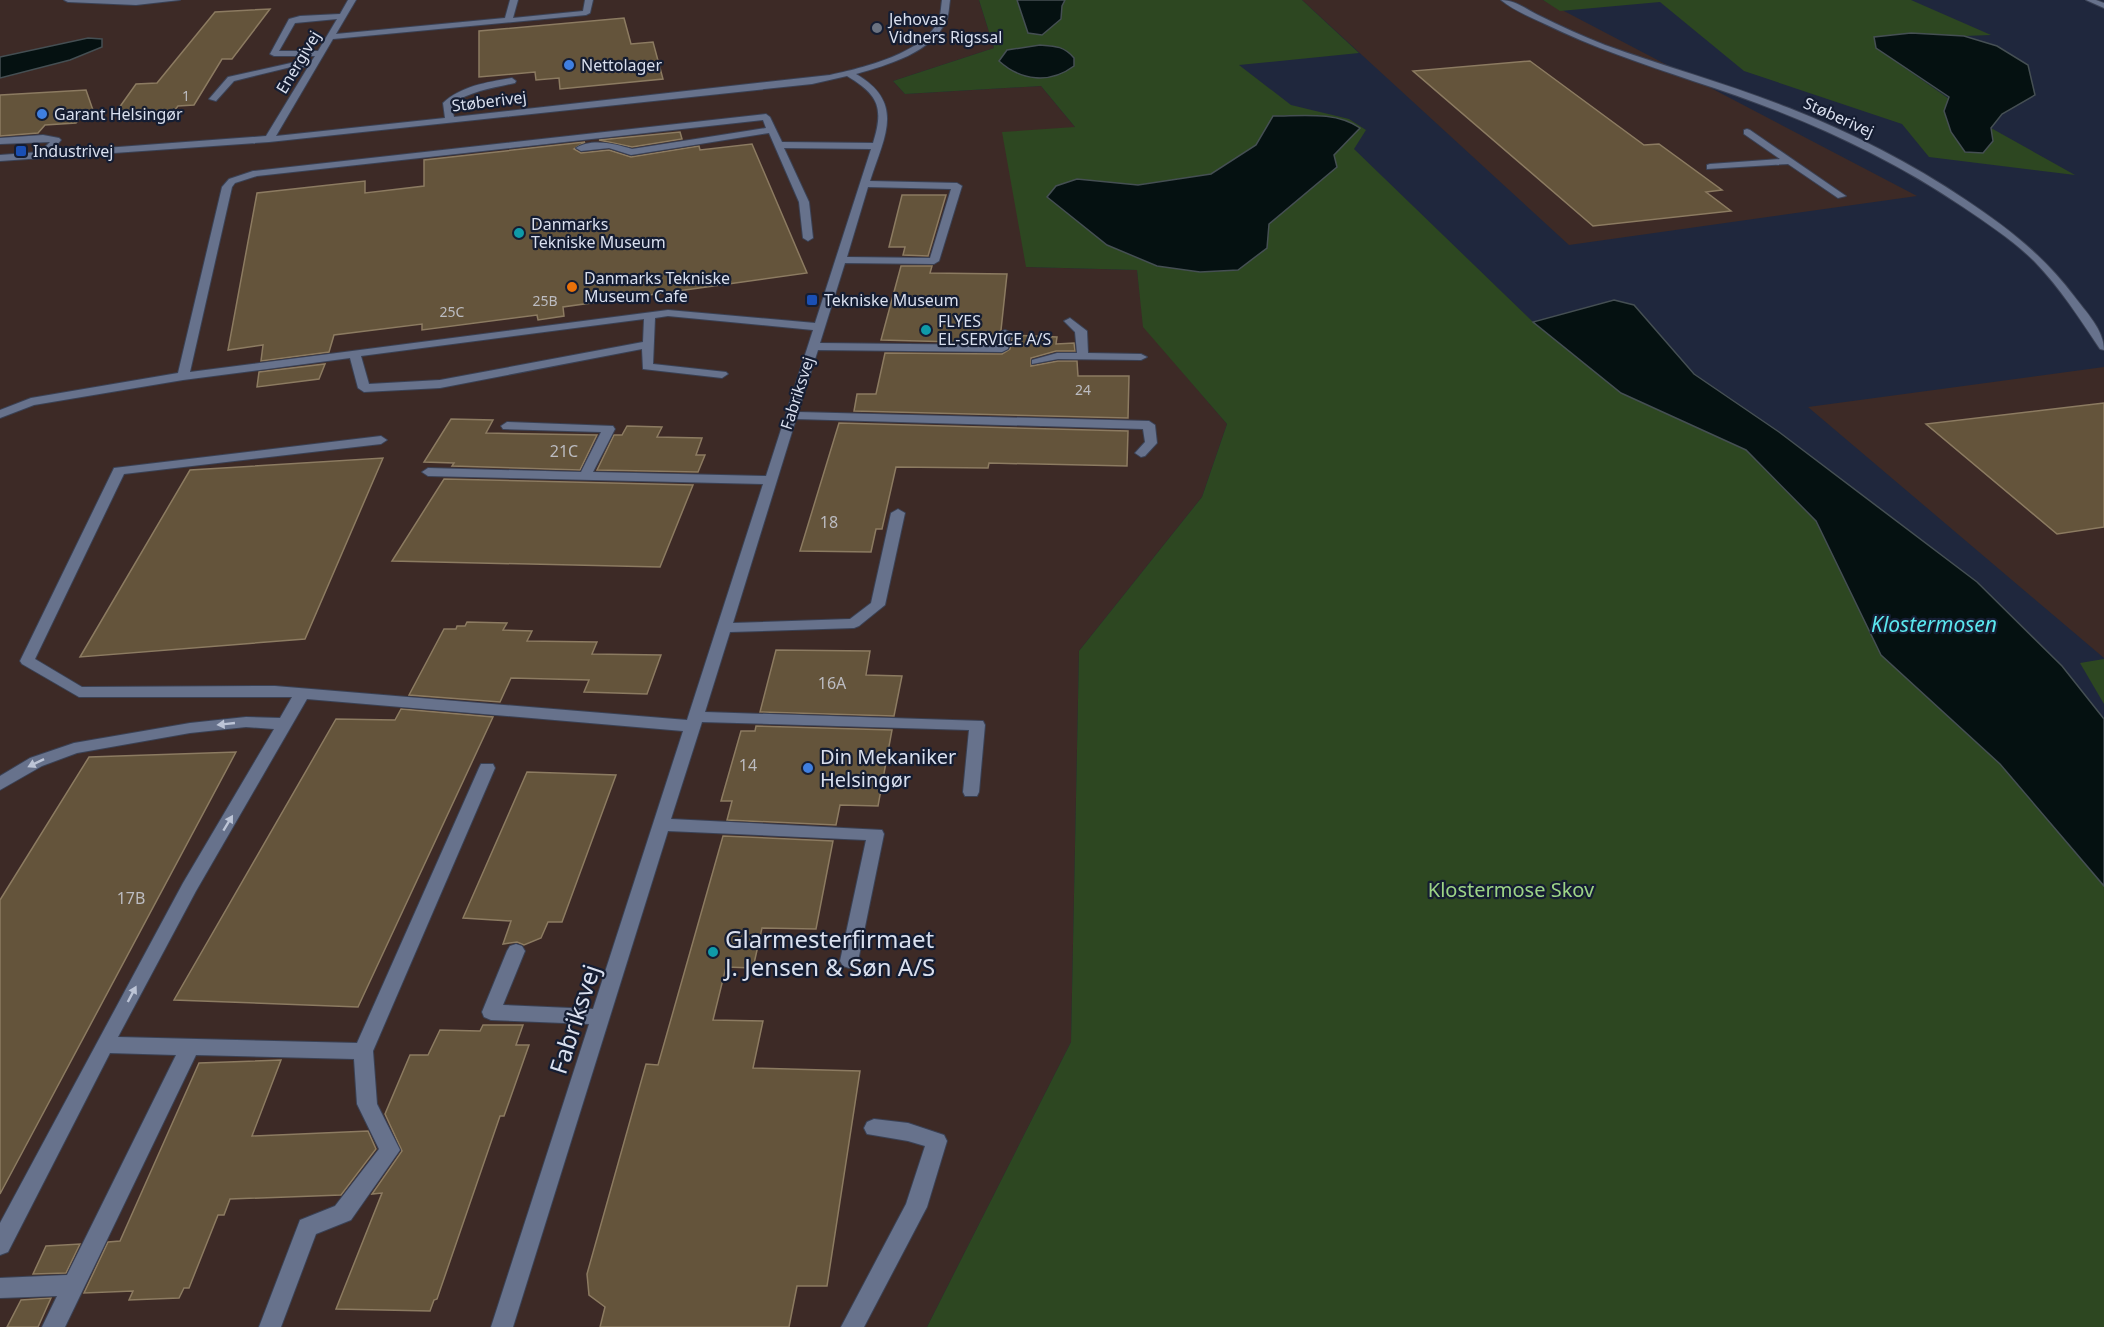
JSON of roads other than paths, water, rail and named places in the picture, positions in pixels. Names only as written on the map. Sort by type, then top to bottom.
[{"type":"street","points":[[68,0],[136,3],[176,0]]},
{"type":"street","name":"Energivej","points":[[269,139],[352,0]]},
{"type":"street","points":[[508,20],[514,0]]},
{"type":"street","points":[[330,37],[586,13],[589,0]]},
{"type":"street","name":"Støberivej","points":[[0,158],[269,139],[812,81],[850,74],[909,51],[928,39],[941,26],[946,13],[946,0]]},
{"type":"street","name":"Støberivej","points":[[1505,0],[1533,17],[1585,42],[1758,99],[1814,121],[1908,167],[1998,226],[2043,266],[2078,308],[2104,347]]},
{"type":"street","points":[[2090,0],[2104,6]]},
{"type":"street","points":[[321,53],[274,54],[292,21],[300,18],[343,16]]},
{"type":"street","points":[[213,99],[231,80],[291,65],[315,63]]},
{"type":"street","name":"Fabriksvej","points":[[502,1327],[876,146],[885,112],[882,101],[874,90],[850,74]]},
{"type":"street","points":[[450,121],[447,103],[461,93],[481,85],[512,81]]},
{"type":"street","points":[[183,376],[227,187],[232,181],[256,172],[766,117],[804,202],[808,238]]},
{"type":"street","points":[[581,148],[610,145],[631,152],[771,130]]},
{"type":"street","points":[[1747,132],[1841,196]]},
{"type":"street","points":[[0,141],[42,138],[56,140],[43,155]]},
{"type":"street","points":[[778,145],[876,146]]},
{"type":"street","points":[[1710,167],[1789,161]]},
{"type":"street","points":[[840,260],[934,261],[957,186],[864,184]]},
{"type":"street","points":[[0,414],[32,402],[183,376],[668,313],[818,327]]},
{"type":"street","points":[[650,315],[646,367],[722,374]]},
{"type":"street","points":[[1070,321],[1081,331],[1083,357]]},
{"type":"street","points":[[812,346],[1002,349],[1005,333]]},
{"type":"street","points":[[355,354],[364,388],[440,384],[648,344]]},
{"type":"street","points":[[1036,362],[1058,356],[1141,357]]},
{"type":"street","points":[[790,415],[1149,425],[1151,443],[1141,453]]},
{"type":"street","points":[[507,426],[609,429],[585,476]]},
{"type":"street","points":[[381,440],[119,471],[27,660],[79,692],[275,691],[693,721],[977,725],[971,792]]},
{"type":"street","points":[[428,472],[770,480]]},
{"type":"street","points":[[723,628],[854,623],[879,605],[898,513]]},
{"type":"street","points":[[0,1245],[189,888],[302,694]]},
{"type":"street","points":[[0,784],[36,762],[74,748],[189,728],[246,722],[285,724]]},
{"type":"street","points":[[270,1327],[308,1227],[343,1213],[390,1150],[367,1104],[363,1052],[487,768]]},
{"type":"street","points":[[661,825],[876,834],[849,961]]},
{"type":"street","points":[[516,951],[491,1012],[600,1017]]},
{"type":"street","points":[[105,1045],[363,1052]]},
{"type":"street","points":[[53,1327],[190,1047]]},
{"type":"street","points":[[852,1327],[915,1207],[938,1141],[909,1131],[874,1128]]},
{"type":"street","points":[[0,1288],[74,1285]]},
{"type":"water","points":[[1017,0],[1065,0],[1061,19],[1042,35],[1028,33]]},
{"type":"water","points":[[1911,33],[1964,36],[1997,46],[2028,65],[2035,95],[2002,114],[1991,128],[1993,141],[1983,153],[1965,152],[1951,132],[1944,111],[1949,97],[1876,48],[1874,37]]},
{"type":"water","points":[[88,38],[102,39],[102,47],[70,60],[0,78],[0,57]]},
{"type":"water","points":[[1040,45],[1055,46],[1067,51],[1074,58],[1074,66],[1055,76],[1036,78],[1017,73],[999,61],[1007,50]]},
{"type":"water","points":[[1273,116],[1329,117],[1360,128],[1334,155],[1337,167],[1269,224],[1267,248],[1238,270],[1200,272],[1157,266],[1107,245],[1047,197],[1056,186],[1077,179],[1138,185],[1211,174],[1256,145]]},
{"type":"water","name":"Klostermosen","points":[[1614,300],[1634,305],[1694,374],[1779,432],[1977,582],[2062,666],[2104,719],[2104,886],[2000,764],[1881,655],[1816,521],[1746,450],[1621,393],[1533,322]]},
{"type":"place","name":"Jehovas Vidners Rigssal","points":[[877,28]]},
{"type":"place","name":"Nettolager","points":[[569,65]]},
{"type":"place","name":"Garant Helsingør","points":[[42,114]]},
{"type":"place","name":"Industrivej","points":[[21,151]]},
{"type":"place","name":"Danmarks Tekniske Museum","points":[[519,233]]},
{"type":"place","name":"Danmarks Tekniske Museum Cafe","points":[[572,287]]},
{"type":"place","name":"Tekniske Museum","points":[[812,300]]},
{"type":"place","name":"FLYES EL-SERVICE A/S","points":[[926,330]]},
{"type":"place","name":"Din Mekaniker Helsingør","points":[[808,768]]},
{"type":"place","name":"Glarmesterfirmaet J. Jensen & Søn A/S","points":[[713,952]]},
{"type":"park label","name":"Klostermose Skov","points":[[1511,889]]}]
